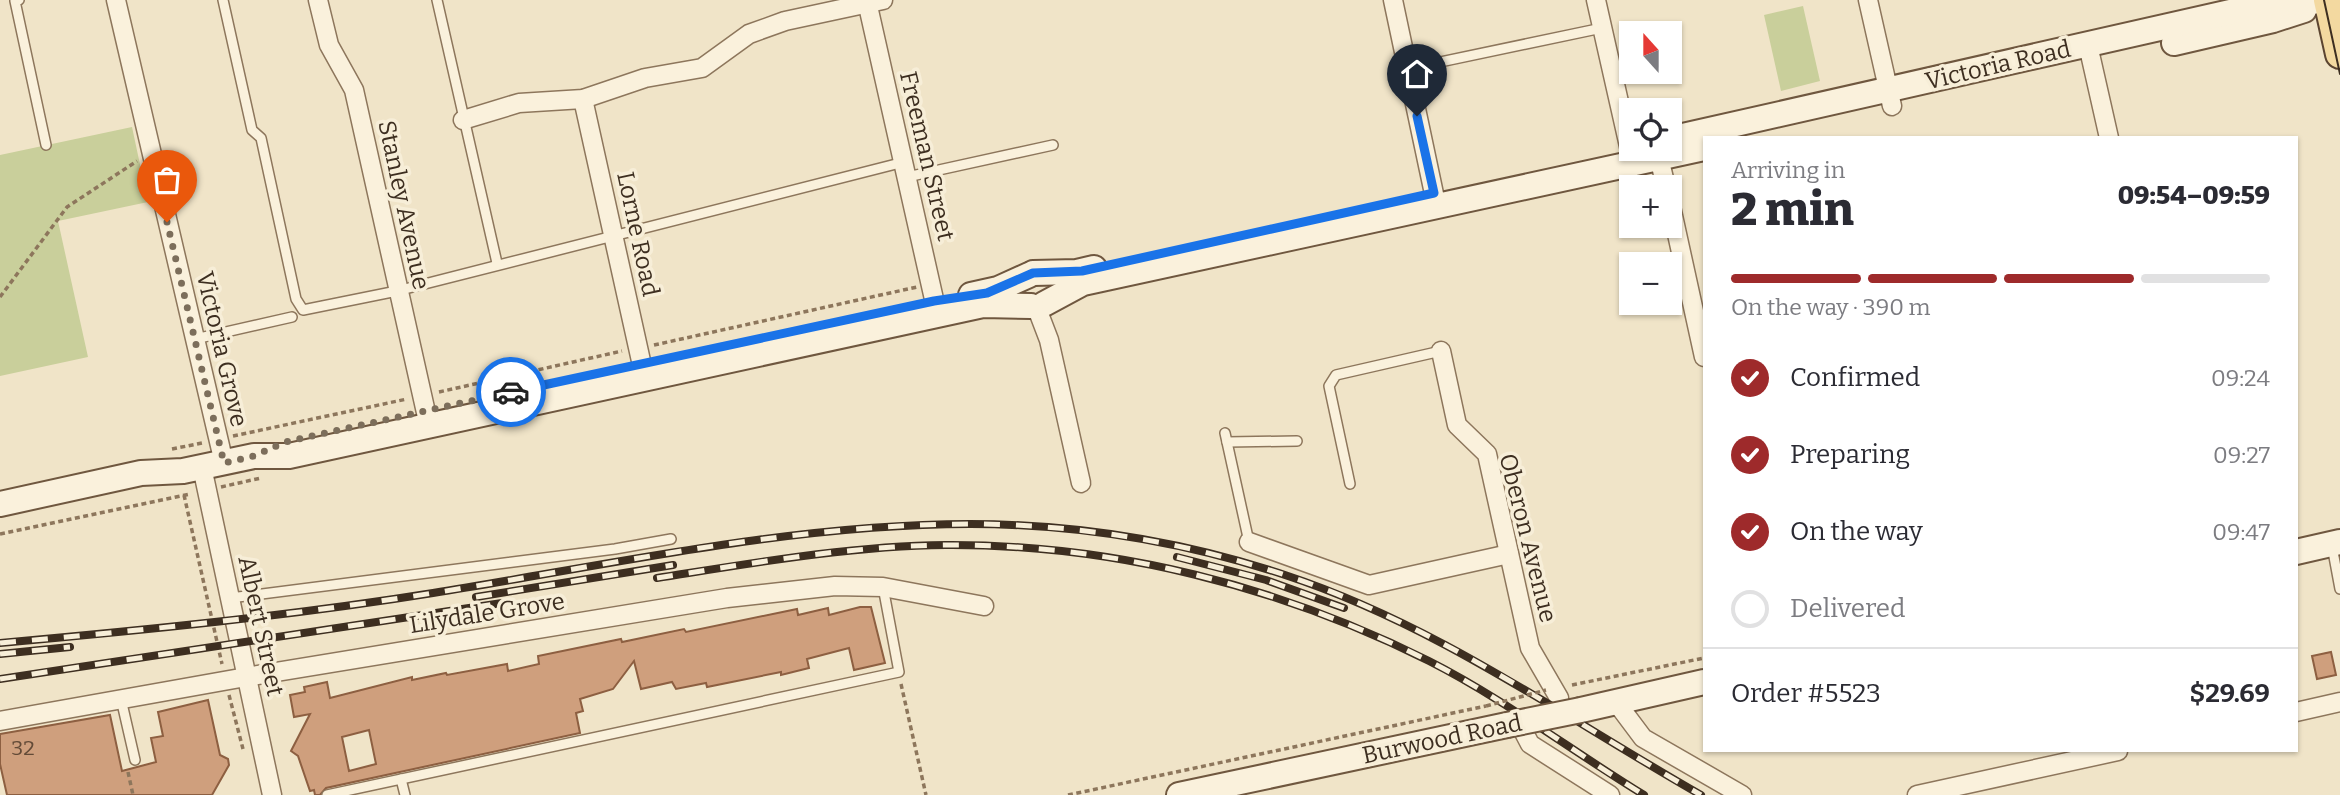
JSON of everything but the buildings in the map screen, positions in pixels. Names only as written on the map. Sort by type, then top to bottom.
[{"type":"main road","points":[[2330,0],[2340,54]]},
{"type":"street","name":"Victoria Grove","points":[[116,0],[195,338],[204,460]]},
{"type":"street","name":"Stanley Avenue","points":[[318,0],[329,45],[354,90],[425,411]]},
{"type":"street","points":[[1393,0],[1435,201]]},
{"type":"street","points":[[1596,0],[1619,102]]},
{"type":"street","points":[[1868,0],[1891,98]]},
{"type":"street","name":"Victoria Road","points":[[1720,136],[2090,53],[2270,3],[2330,0]]},
{"type":"street","points":[[463,120],[519,103],[583,99],[645,78],[702,68],[749,34],[785,21],[876,3]]},
{"type":"street","name":"Freeman Street","points":[[876,3],[905,169],[934,301]]},
{"type":"street","points":[[2090,53],[2109,136]]},
{"type":"street","name":"Victoria Road","points":[[1754,136],[1891,98]]},
{"type":"street","name":"Lorne Road","points":[[583,99],[641,364]]},
{"type":"street","name":"Victoria Road","points":[[1682,145],[1703,140]]},
{"type":"street","name":"Victoria Road","points":[[1682,149],[1703,148]]},
{"type":"street","name":"Victoria Road","points":[[0,504],[204,460],[289,456],[425,411],[934,301],[987,293],[1031,274],[1077,272],[1187,254],[1435,201],[1619,157]]},
{"type":"street","points":[[1678,238],[1703,352]]},
{"type":"street","name":"Victoria Road","points":[[934,301],[982,305],[1037,305],[1083,283],[1187,254]]},
{"type":"street","points":[[1031,274],[1021,281],[1021,298],[1037,305],[1047,334],[1081,483]]},
{"type":"street","name":"Oberon Avenue","points":[[1441,351],[1457,425],[1487,454],[1530,648],[1553,692]]},
{"type":"street","name":"Victoria Road","points":[[0,518],[145,487],[204,460]]},
{"type":"street","name":"Albert Street","points":[[204,460],[272,795]]},
{"type":"street","points":[[1249,542],[1369,585],[1509,554]]},
{"type":"street","points":[[2298,552],[2336,543]]},
{"type":"street","name":"Lilydale Grove","points":[[0,721],[246,677],[726,598],[835,586],[883,587],[984,606]]},
{"type":"street","name":"Burwood Road","points":[[1179,795],[1516,727],[1703,682]]},
{"type":"street","points":[[1616,702],[1643,738],[1742,795]]},
{"type":"street","points":[[2298,712],[2340,702]]},
{"type":"street","points":[[1516,727],[1535,748],[1610,795]]},
{"type":"street","points":[[1917,795],[2113,752]]},
{"type":"lane","points":[[19,0],[15,1],[46,145]]},
{"type":"lane","points":[[223,0],[252,130],[261,138],[296,299],[303,310],[397,291],[497,263],[905,169],[1053,145]]},
{"type":"lane","points":[[438,0],[497,263]]},
{"type":"lane","points":[[1408,69],[1602,28]]},
{"type":"lane","points":[[195,338],[292,317]]},
{"type":"lane","points":[[1350,484],[1329,386],[1336,375],[1441,351]]},
{"type":"lane","points":[[1249,542],[1226,438],[1297,441]]},
{"type":"lane","points":[[230,598],[615,549],[671,539]]},
{"type":"lane","points":[[2336,543],[2340,590]]},
{"type":"lane","points":[[327,795],[899,672],[883,587]]},
{"type":"lane","points":[[121,699],[135,760]]},
{"type":"lane","points":[[401,779],[405,795]]},
{"type":"path","points":[[0,297],[67,207],[113,174],[152,153]]},
{"type":"path","points":[[164,451],[204,460],[934,301]]},
{"type":"path","points":[[204,460],[225,681],[243,750]]},
{"type":"path","points":[[1068,795],[1703,658]]},
{"type":"path","points":[[899,672],[926,795]]},
{"type":"green space","points":[[1803,6],[1820,81],[1781,91],[1764,15]]},
{"type":"green space","points":[[132,127],[148,202],[58,221],[88,357],[0,376],[0,155]]},
{"type":"tram line","points":[[2324,0],[2340,74]]},
{"type":"railway","points":[[0,643],[325,609],[768,538],[903,526],[970,524],[1050,527],[1130,537],[1208,553],[1285,575],[1341,596],[1395,620],[1499,674],[1701,795]]},
{"type":"railway","points":[[657,578],[837,552],[946,545],[1071,552],[1194,574],[1314,611],[1429,661],[1511,708],[1644,795]]},
{"type":"railway","points":[[1177,557],[1266,580],[1344,608]]},
{"type":"railway","points":[[476,597],[673,565]]},
{"type":"railway","points":[[0,679],[502,603]]},
{"type":"railway","points":[[0,654],[70,647]]},
{"type":"way so far","points":[[167,222],[224,463],[254,456],[285,442],[511,392]]},
{"type":"route","points":[[511,392],[934,301],[987,293],[1033,273],[1082,271],[1108,263],[1434,193],[1417,116]]}]
